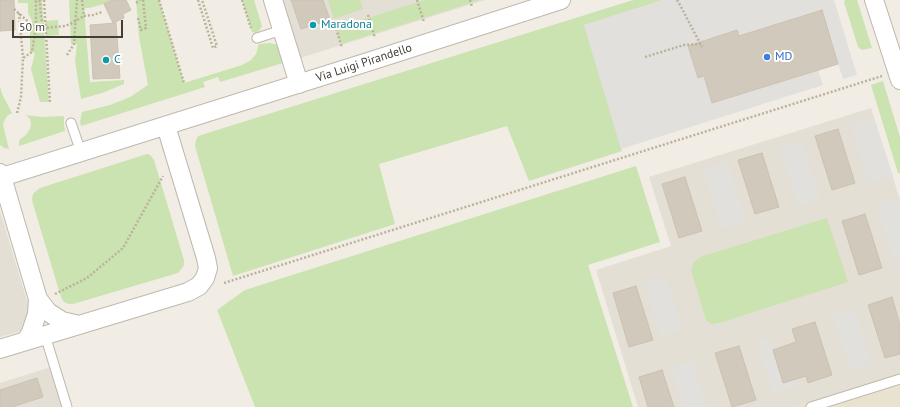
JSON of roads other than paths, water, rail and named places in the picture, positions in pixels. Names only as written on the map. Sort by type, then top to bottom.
[{"type":"street","points":[[273,0],[299,84]]},
{"type":"street","name":"Via Luigi Pirandello","points":[[1,175],[166,126],[561,0]]},
{"type":"street","points":[[874,0],[892,78]]},
{"type":"street","points":[[0,349],[188,292],[199,286],[205,278],[208,268],[206,258],[166,126]]},
{"type":"street","points":[[1,175],[38,299],[37,314],[31,332],[26,341]]},
{"type":"street","points":[[38,299],[48,312],[62,321],[79,325]]},
{"type":"lane","points":[[254,35],[282,30]]},
{"type":"lane","points":[[71,123],[81,152]]},
{"type":"lane","points":[[45,335],[67,407]]},
{"type":"lane","points":[[811,407],[900,380]]},
{"type":"place","name":"Maradona","points":[[313,25]]},
{"type":"place","name":"MD","points":[[767,57]]},
{"type":"place","name":"C","points":[[106,60]]}]
